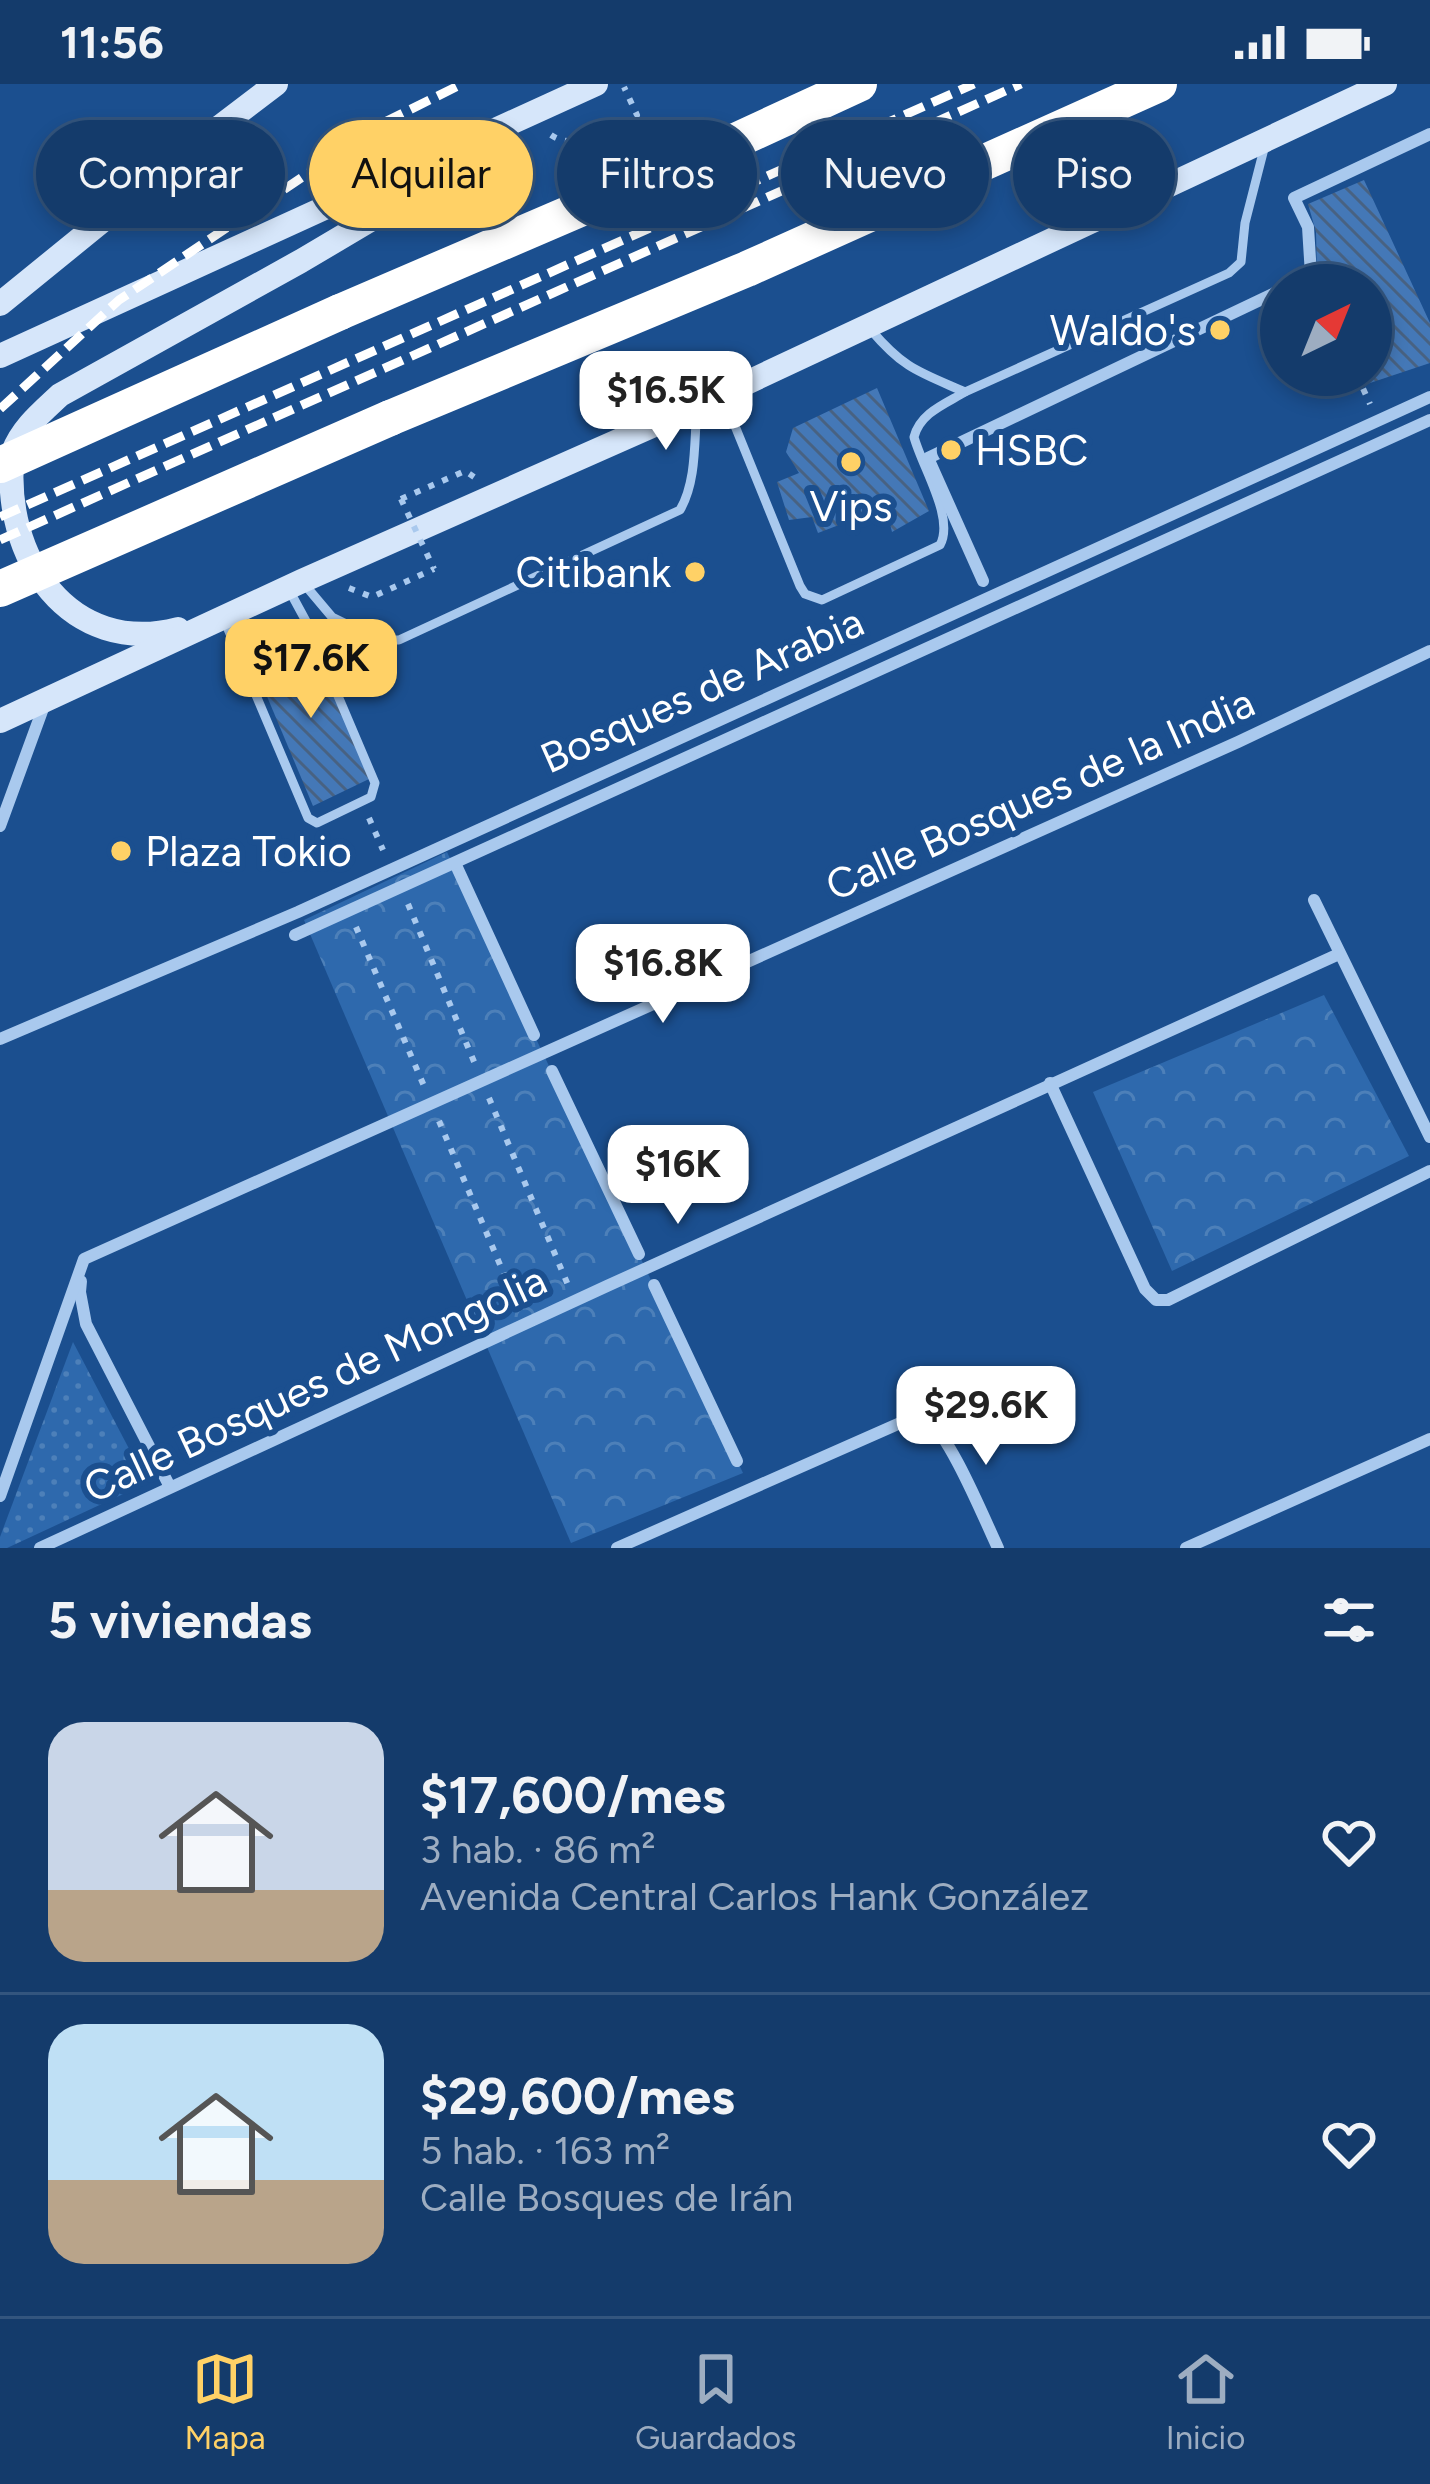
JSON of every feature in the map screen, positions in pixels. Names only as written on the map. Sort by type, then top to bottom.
[{"type":"highway","points":[[0,465],[859,84]]},
{"type":"highway","points":[[0,590],[390,418],[747,269],[1159,84]]},
{"type":"main road","points":[[0,304],[276,84]]},
{"type":"main road","points":[[516,120],[596,84]]},
{"type":"main road","points":[[0,721],[697,406],[1385,84]]},
{"type":"main road","points":[[0,356],[309,215]]},
{"type":"main road","points":[[223,618],[158,634],[124,633],[94,627],[57,609],[21,569],[4,522],[4,486],[14,449],[30,423],[60,395],[357,228]]},
{"type":"street","points":[[1310,264],[1308,227],[1294,198],[1430,134]]},
{"type":"street","points":[[983,581],[928,458],[1260,300]]},
{"type":"street","name":"Bosques de Arabia","points":[[0,1039],[298,912],[1430,397]]},
{"type":"street","points":[[295,935],[1430,420]]},
{"type":"street","name":"Calle Bosques de la India","points":[[84,1259],[1238,742],[1430,651]]},
{"type":"street","points":[[0,826],[46,700]]},
{"type":"street","points":[[454,863],[534,1035]]},
{"type":"street","points":[[1314,900],[1430,1137]]},
{"type":"street","name":"Calle Bosques de Mongolia","points":[[40,1548],[1339,954]]},
{"type":"street","points":[[552,1071],[639,1254]]},
{"type":"street","points":[[1050,1083],[1145,1289],[1156,1300],[1168,1300],[1430,1172]]},
{"type":"street","points":[[84,1259],[80,1292],[86,1324],[170,1487]]},
{"type":"street","points":[[0,1496],[84,1259]]},
{"type":"street","points":[[654,1285],[737,1461]]},
{"type":"street","points":[[617,1548],[918,1419],[928,1421],[946,1443],[998,1548]]},
{"type":"street","points":[[1186,1548],[1430,1438]]},
{"type":"lane","points":[[722,394],[805,594],[822,600],[940,545],[945,521],[914,436],[925,416],[965,392],[1236,269],[1266,140]]},
{"type":"lane","points":[[868,326],[908,368],[965,392]]},
{"type":"lane","points":[[295,584],[332,617],[379,640],[399,640],[680,510],[693,462],[697,406]]},
{"type":"lane","points":[[223,618],[308,818],[317,823],[371,797],[375,783],[295,584]]},
{"type":"path","points":[[622,84],[637,115],[626,120]]},
{"type":"path","points":[[1367,396],[1371,405]]},
{"type":"path","points":[[372,597],[434,568],[401,499],[465,471]]},
{"type":"green space","points":[[447,852],[743,1473],[571,1543],[304,920]]},
{"type":"green space","points":[[1324,995],[1409,1156],[1172,1271],[1093,1092]]},
{"type":"green space","points":[[73,1342],[147,1483],[0,1548],[0,1537]]},
{"type":"building","points":[[1364,180],[1430,323],[1430,363],[1392,376],[1392,264],[1317,264],[1316,232],[1308,204]]},
{"type":"building","name":"Vips","points":[[877,388],[929,511],[892,532],[886,507],[818,533],[812,517],[789,520],[777,482],[799,473],[786,452],[793,428]]},
{"type":"building","points":[[310,637],[369,779],[313,806],[253,663]]},
{"type":"railway","points":[[0,409],[119,300],[383,123],[462,84]]},
{"type":"railway","points":[[0,517],[974,84]]},
{"type":"railway","points":[[0,540],[1021,84]]},
{"type":"place","name":"Waldo's","points":[[1220,330]]},
{"type":"place","name":"HSBC","points":[[951,450]]},
{"type":"place","name":"Vips","points":[[851,462]]},
{"type":"place","name":"Citibank","points":[[695,572]]},
{"type":"place","name":"Plaza Tokio","points":[[121,851]]}]
